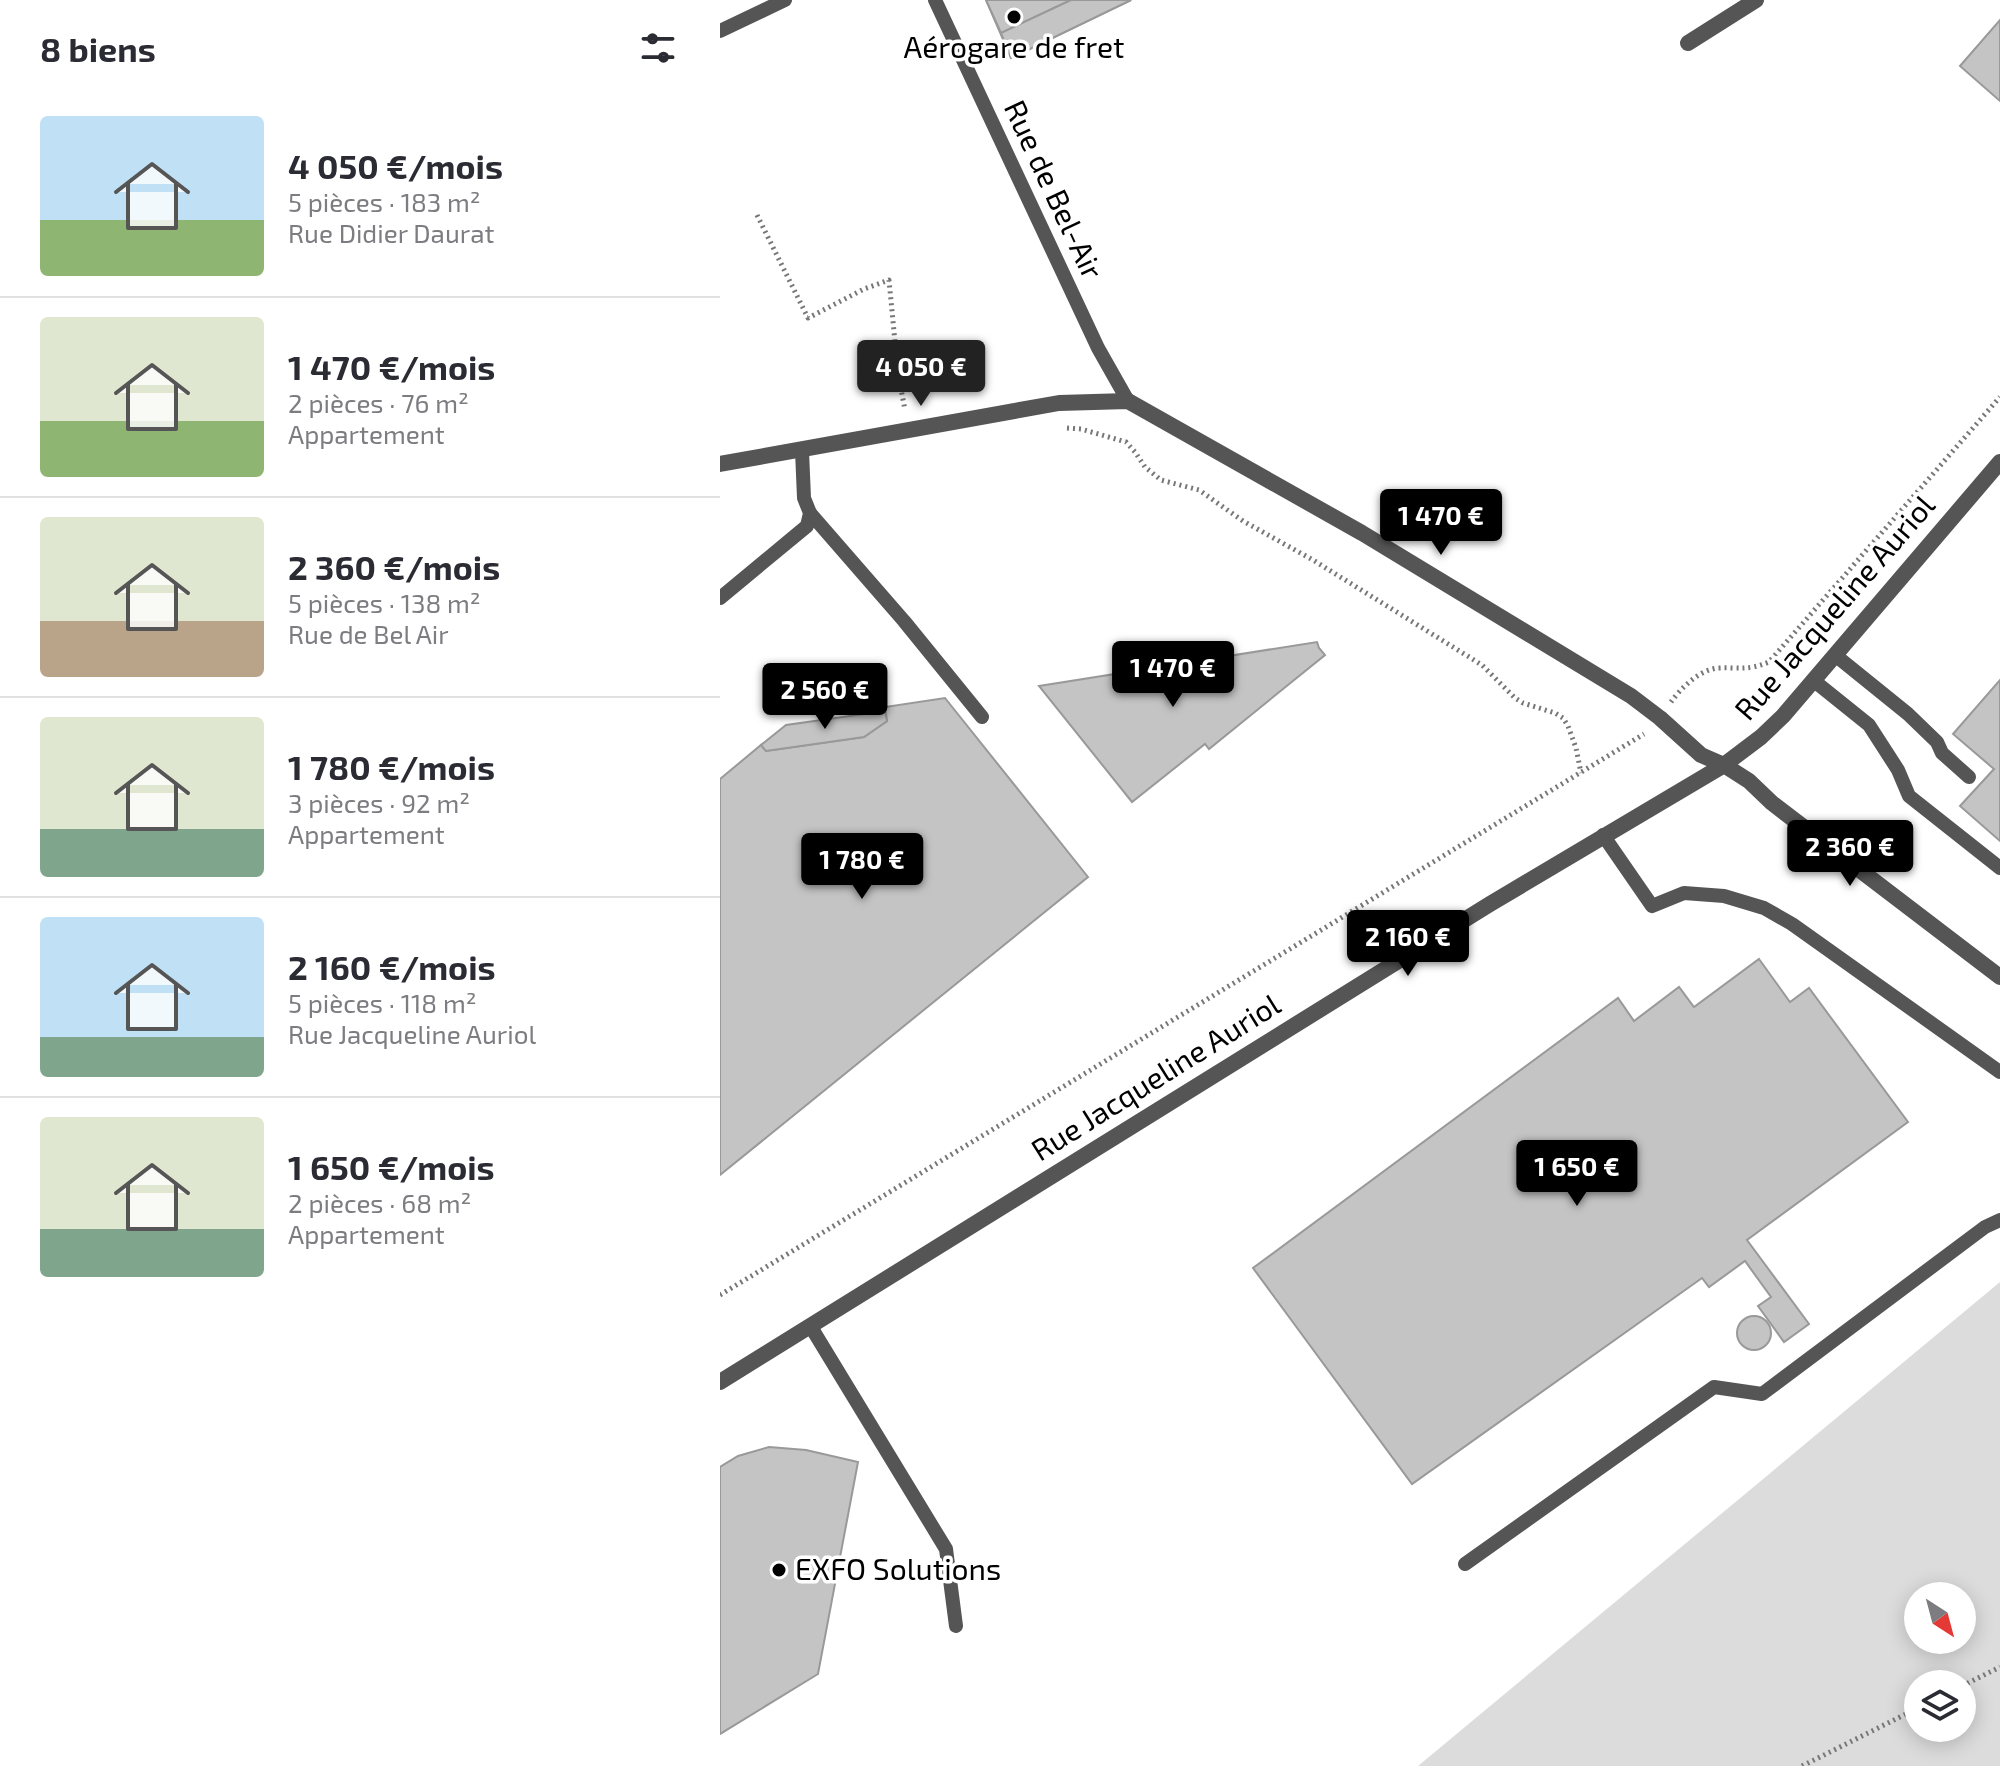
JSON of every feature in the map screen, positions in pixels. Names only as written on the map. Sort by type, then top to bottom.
[{"type":"street","points":[[1688,43],[1756,0]]},
{"type":"street","points":[[720,464],[1059,403],[1128,401],[1362,533],[1609,682],[1660,718],[1701,755],[1749,781],[1772,803],[2000,977]]},
{"type":"street","name":"Rue Jacqueline Auriol","points":[[720,1382],[1414,950],[1724,765],[1783,716],[2000,462]]},
{"type":"lane","points":[[720,31],[785,0]]},
{"type":"lane","name":"Rue de Bel-Air","points":[[935,0],[1098,348],[1128,401]]},
{"type":"lane","points":[[802,451],[804,498],[810,513],[982,717]]},
{"type":"lane","points":[[720,598],[807,526],[810,513]]},
{"type":"lane","points":[[1835,655],[1908,714],[1937,742],[1942,753],[1969,777]]},
{"type":"lane","points":[[1813,680],[1869,725],[1898,770],[1909,796],[2000,868]]},
{"type":"lane","points":[[1603,835],[1652,906],[1684,893],[1724,896],[1764,908],[1792,924],[2000,1072]]},
{"type":"lane","points":[[1465,1564],[1714,1387],[1762,1394],[1985,1227],[2000,1220]]},
{"type":"lane","points":[[811,1327],[946,1549],[956,1626]]},
{"type":"path","points":[[757,215],[808,318],[864,289],[889,280],[898,373],[908,431]]},
{"type":"path","points":[[720,1295],[1647,732],[1695,677],[1714,668],[1741,670],[1769,662],[2000,397]]},
{"type":"path","points":[[1059,403],[1062,428],[1081,429],[1126,442],[1145,467],[1161,480],[1199,490],[1243,521],[1313,560],[1482,665],[1507,693],[1523,703],[1563,718],[1576,748],[1581,773]]},
{"type":"path","points":[[1976,1679],[2000,1667]]},
{"type":"path","points":[[1802,1766],[1904,1715]]},
{"type":"shaded area","points":[[2000,1282],[2000,1766],[1418,1766]]},
{"type":"building","points":[[986,0],[1131,0],[1011,58]]},
{"type":"building","name":"Aérogare de fret","points":[[986,0],[1071,0],[1001,33]]},
{"type":"building","points":[[1071,0],[1131,0],[1011,58],[1001,33]]},
{"type":"building","points":[[2000,20],[2000,101],[1960,66]]},
{"type":"building","points":[[1317,642],[1325,655],[1209,749],[1205,744],[1132,802],[1039,686]]},
{"type":"building","points":[[2000,680],[2000,841],[1960,806],[1994,769],[1953,734]]},
{"type":"building","points":[[945,698],[1088,877],[720,1175],[720,779],[761,745],[766,751],[864,737],[887,721],[885,707]]},
{"type":"building","points":[[885,711],[887,721],[864,737],[766,751],[761,745],[786,725]]},
{"type":"building","points":[[1759,959],[1790,1002],[1809,988],[1908,1122],[1747,1240],[1809,1324],[1784,1342],[1758,1306],[1771,1297],[1745,1261],[1709,1287],[1702,1278],[1412,1484],[1253,1268],[1618,998],[1634,1021],[1679,987],[1694,1007]]},
{"type":"building","points":[[1754,1316],[1766,1321],[1771,1333],[1766,1345],[1754,1350],[1742,1345],[1737,1333],[1742,1321]]},
{"type":"building","name":"EXFO Solutions","points":[[769,1447],[806,1450],[858,1462],[818,1674],[720,1734],[720,1467],[738,1456]]},
{"type":"place","name":"Aérogare de fret","points":[[1014,17]]},
{"type":"place","name":"EXFO Solutions","points":[[779,1570]]}]
